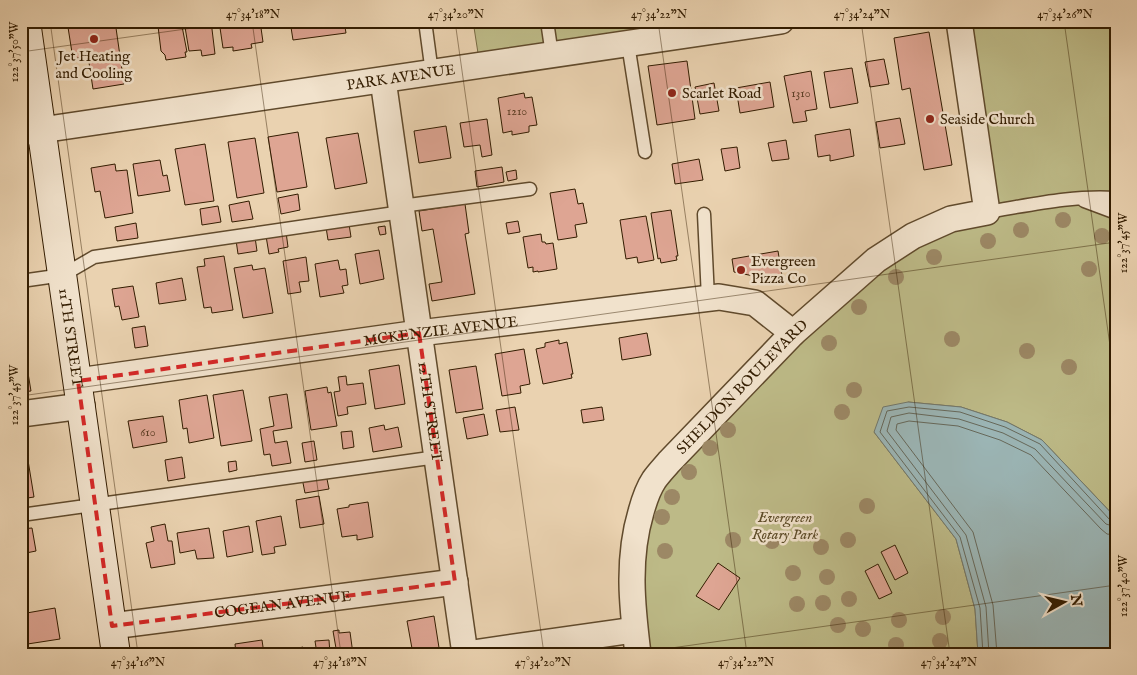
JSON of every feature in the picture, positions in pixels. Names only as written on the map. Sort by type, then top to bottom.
[{"type":"main road","name":"11TH STREET","points":[[26,21],[31,132],[63,275],[116,654]]},
{"type":"street","name":"PARK AVENUE","points":[[31,132],[628,44],[661,30],[781,21]]},
{"type":"street","points":[[959,21],[987,212]]},
{"type":"street","name":"12TH STREET","points":[[383,80],[466,654]]},
{"type":"street","name":"SHELDON BOULEVARD","points":[[636,642],[631,589],[632,552],[639,518],[654,481],[669,462],[793,333],[876,260],[913,236],[951,219],[987,212]]},
{"type":"street","name":"MCKENZIE AVENUE","points":[[21,414],[80,393],[419,333],[708,298],[719,297],[755,303],[793,333]]},
{"type":"street","name":"COGEAN AVENUE","points":[[112,626],[455,582]]},
{"type":"street","points":[[466,654],[636,642]]},
{"type":"lane","points":[[425,21],[432,73]]},
{"type":"lane","points":[[547,21],[552,55]]},
{"type":"lane","points":[[628,44],[645,152]]},
{"type":"lane","points":[[21,281],[63,275],[94,257],[530,189]]},
{"type":"lane","points":[[987,212],[1057,200],[1116,198]]},
{"type":"lane","points":[[1079,199],[1116,213]]},
{"type":"lane","points":[[704,214],[708,298]]},
{"type":"lane","points":[[21,515],[437,457]]},
{"type":"highlighted area","points":[[419,333],[455,582],[112,626],[78,381]]},
{"type":"green space","points":[[473,21],[660,21],[662,39],[480,66]]},
{"type":"green space","name":"Evergreen Rotary Park","points":[[959,21],[1116,21],[1116,518],[1042,440],[1007,422],[961,407],[908,402],[874,432],[956,539],[975,609],[978,654],[638,654],[644,502],[876,260],[987,212]]},
{"type":"water","points":[[908,402],[961,407],[1007,422],[1042,440],[1116,518],[1116,654],[978,654],[975,609],[956,539],[874,432],[883,407]]},
{"type":"building","name":"Jet Heating and Cooling","points":[[67,21],[115,21],[124,84],[93,89],[88,56],[73,59]]},
{"type":"building","points":[[169,21],[181,21],[187,52],[185,52],[186,57],[166,60],[165,55],[161,51],[158,26],[170,24]]},
{"type":"building","points":[[184,21],[211,21],[215,54],[202,56],[201,50],[189,51]]},
{"type":"building","points":[[219,21],[260,21],[263,42],[251,44],[252,48],[233,51],[233,47],[223,48]]},
{"type":"building","points":[[290,21],[383,22],[345,27],[346,33],[293,40]]},
{"type":"building","name":"Seaside Church","points":[[929,32],[952,165],[924,170],[910,88],[902,90],[894,38]]},
{"type":"building","points":[[884,59],[889,84],[870,87],[865,62]]},
{"type":"building","name":"Scarlet Road","points":[[687,61],[695,119],[657,125],[648,66]]},
{"type":"building","points":[[852,68],[858,103],[830,108],[824,72]]},
{"type":"building","points":[[811,71],[817,109],[805,111],[807,121],[793,123],[784,76]]},
{"type":"building","points":[[770,82],[774,107],[740,113],[736,88]]},
{"type":"building","points":[[714,83],[719,111],[700,114],[695,87]]},
{"type":"building","points":[[524,93],[525,98],[532,97],[537,125],[529,126],[529,132],[512,135],[512,131],[503,133],[498,98]]},
{"type":"building","points":[[900,118],[905,144],[880,148],[876,122]]},
{"type":"building","points":[[487,119],[492,155],[482,157],[480,145],[464,147],[460,123]]},
{"type":"building","points":[[446,126],[451,158],[419,163],[414,131]]},
{"type":"building","points":[[850,129],[854,156],[830,161],[830,155],[818,157],[815,135]]},
{"type":"building","points":[[298,132],[307,187],[277,192],[268,137]]},
{"type":"building","points":[[358,133],[367,183],[335,189],[326,138]]},
{"type":"building","points":[[255,138],[264,193],[237,198],[228,142]]},
{"type":"building","points":[[786,140],[789,159],[772,161],[768,143]]},
{"type":"building","points":[[205,144],[214,201],[185,205],[175,149]]},
{"type":"building","points":[[737,147],[740,168],[725,171],[721,149]]},
{"type":"building","points":[[699,159],[703,180],[675,184],[672,164]]},
{"type":"building","points":[[160,160],[163,176],[167,175],[170,191],[138,196],[133,164]]},
{"type":"building","points":[[115,164],[116,171],[127,170],[133,213],[105,218],[100,191],[95,192],[91,168]]},
{"type":"building","points":[[502,167],[504,182],[477,187],[475,171]]},
{"type":"building","points":[[516,170],[517,179],[508,181],[506,172]]},
{"type":"building","points":[[575,189],[578,204],[583,203],[587,223],[575,225],[577,237],[558,240],[550,193]]},
{"type":"building","points":[[298,194],[300,210],[281,214],[278,198]]},
{"type":"building","points":[[249,201],[253,219],[232,222],[229,205]]},
{"type":"building","points":[[465,204],[469,233],[465,234],[475,294],[432,301],[429,284],[442,282],[433,229],[422,231],[419,211]]},
{"type":"building","points":[[218,206],[221,222],[202,225],[200,209]]},
{"type":"building","points":[[671,210],[678,256],[676,256],[677,260],[661,263],[660,258],[658,259],[651,213]]},
{"type":"building","points":[[646,216],[654,260],[638,263],[637,257],[626,259],[620,220]]},
{"type":"building","points":[[518,221],[520,232],[508,234],[506,223]]},
{"type":"building","points":[[136,223],[138,238],[117,241],[115,227]]},
{"type":"building","points":[[349,224],[351,237],[328,240],[326,227]]},
{"type":"building","points":[[385,226],[386,234],[380,235],[378,227]]},
{"type":"building","points":[[21,232],[25,262],[21,262]]},
{"type":"building","points":[[286,232],[288,247],[278,249],[279,252],[269,254],[266,236]]},
{"type":"building","points":[[541,234],[542,242],[546,244],[553,243],[557,269],[533,272],[533,267],[528,268],[523,237]]},
{"type":"building","points":[[255,237],[257,251],[238,254],[236,240]]},
{"type":"building","points":[[379,250],[384,279],[360,284],[355,254]]},
{"type":"building","points":[[778,251],[783,282],[734,272],[732,259]]},
{"type":"building","points":[[224,256],[233,310],[212,313],[211,307],[204,308],[197,267],[205,266],[204,259]]},
{"type":"building","points":[[306,257],[309,281],[299,282],[301,292],[288,294],[283,261]]},
{"type":"building","points":[[338,260],[340,270],[346,269],[348,285],[342,286],[344,293],[320,297],[315,264]]},
{"type":"building","points":[[252,265],[253,270],[265,268],[273,313],[243,318],[234,268]]},
{"type":"building","points":[[182,278],[186,300],[159,304],[156,283]]},
{"type":"building","points":[[133,286],[139,317],[122,320],[119,306],[115,307],[112,289]]},
{"type":"building","points":[[145,326],[148,346],[135,348],[132,328]]},
{"type":"building","points":[[647,333],[651,355],[622,360],[619,338]]},
{"type":"building","points":[[559,340],[559,344],[567,342],[573,374],[571,374],[572,378],[543,384],[536,349],[545,347],[545,343]]},
{"type":"building","points":[[524,349],[530,384],[520,386],[521,393],[502,396],[495,354]]},
{"type":"building","points":[[26,361],[31,391],[21,392],[21,362]]},
{"type":"building","points":[[399,365],[405,404],[375,409],[369,370]]},
{"type":"building","points":[[476,366],[483,409],[456,413],[449,370]]},
{"type":"building","points":[[346,376],[347,385],[363,383],[366,404],[347,407],[348,414],[338,416],[334,392],[340,391],[338,377]]},
{"type":"building","points":[[327,387],[328,393],[331,392],[337,426],[311,430],[305,391]]},
{"type":"building","points":[[243,390],[252,441],[221,446],[213,395]]},
{"type":"building","points":[[287,394],[292,428],[273,431],[275,443],[287,441],[291,463],[272,466],[270,454],[264,455],[260,429],[274,426],[269,397]]},
{"type":"building","points":[[207,395],[214,438],[189,443],[187,428],[183,429],[179,400]]},
{"type":"building","points":[[515,407],[519,430],[500,432],[496,410]]},
{"type":"building","points":[[602,407],[604,420],[583,423],[581,410]]},
{"type":"building","points":[[484,414],[488,435],[467,439],[463,418]]},
{"type":"building","points":[[163,416],[167,442],[133,448],[128,421]]},
{"type":"building","points":[[384,425],[385,430],[398,427],[402,447],[373,452],[369,428]]},
{"type":"building","points":[[352,431],[354,447],[343,449],[341,432]]},
{"type":"building","points":[[314,441],[317,460],[305,462],[302,443]]},
{"type":"building","points":[[25,442],[34,497],[21,499],[21,443]]},
{"type":"building","points":[[182,457],[185,478],[168,481],[165,460]]},
{"type":"building","points":[[236,461],[237,470],[229,472],[228,462]]},
{"type":"building","points":[[326,474],[329,489],[305,493],[302,478]]},
{"type":"building","points":[[319,496],[324,524],[300,528],[296,500]]},
{"type":"building","points":[[368,502],[373,537],[357,540],[357,535],[342,537],[337,509]]},
{"type":"building","points":[[281,516],[286,545],[274,547],[275,553],[262,555],[256,521]]},
{"type":"building","points":[[165,524],[168,541],[172,541],[175,564],[151,568],[146,543],[154,541],[151,527]]},
{"type":"building","points":[[249,526],[253,552],[227,557],[223,531]]},
{"type":"building","points":[[32,528],[36,551],[21,554],[21,529]]},
{"type":"building","points":[[209,528],[214,558],[197,559],[195,550],[180,553],[177,533]]},
{"type":"building","points":[[895,545],[908,573],[895,580],[881,552]]},
{"type":"building","points":[[718,563],[740,578],[719,610],[696,596]]},
{"type":"building","points":[[878,564],[892,593],[879,599],[865,571]]},
{"type":"building","points":[[55,608],[60,639],[21,645],[21,614]]},
{"type":"building","points":[[434,616],[440,654],[413,654],[407,621]]},
{"type":"building","points":[[339,630],[339,633],[350,632],[353,654],[337,654],[333,631]]},
{"type":"building","points":[[262,640],[264,654],[236,654],[235,644]]},
{"type":"building","points":[[329,640],[330,654],[317,654],[315,641]]},
{"type":"building","points":[[303,647],[303,652],[310,651],[311,654],[286,654],[286,651]]},
{"type":"place","name":"Jet Heating and Cooling","points":[[94,39]]},
{"type":"place","name":"Scarlet Road","points":[[672,93]]},
{"type":"place","name":"Seaside Church","points":[[930,119]]},
{"type":"place","name":"Evergreen Pizza Co","points":[[741,270]]}]
